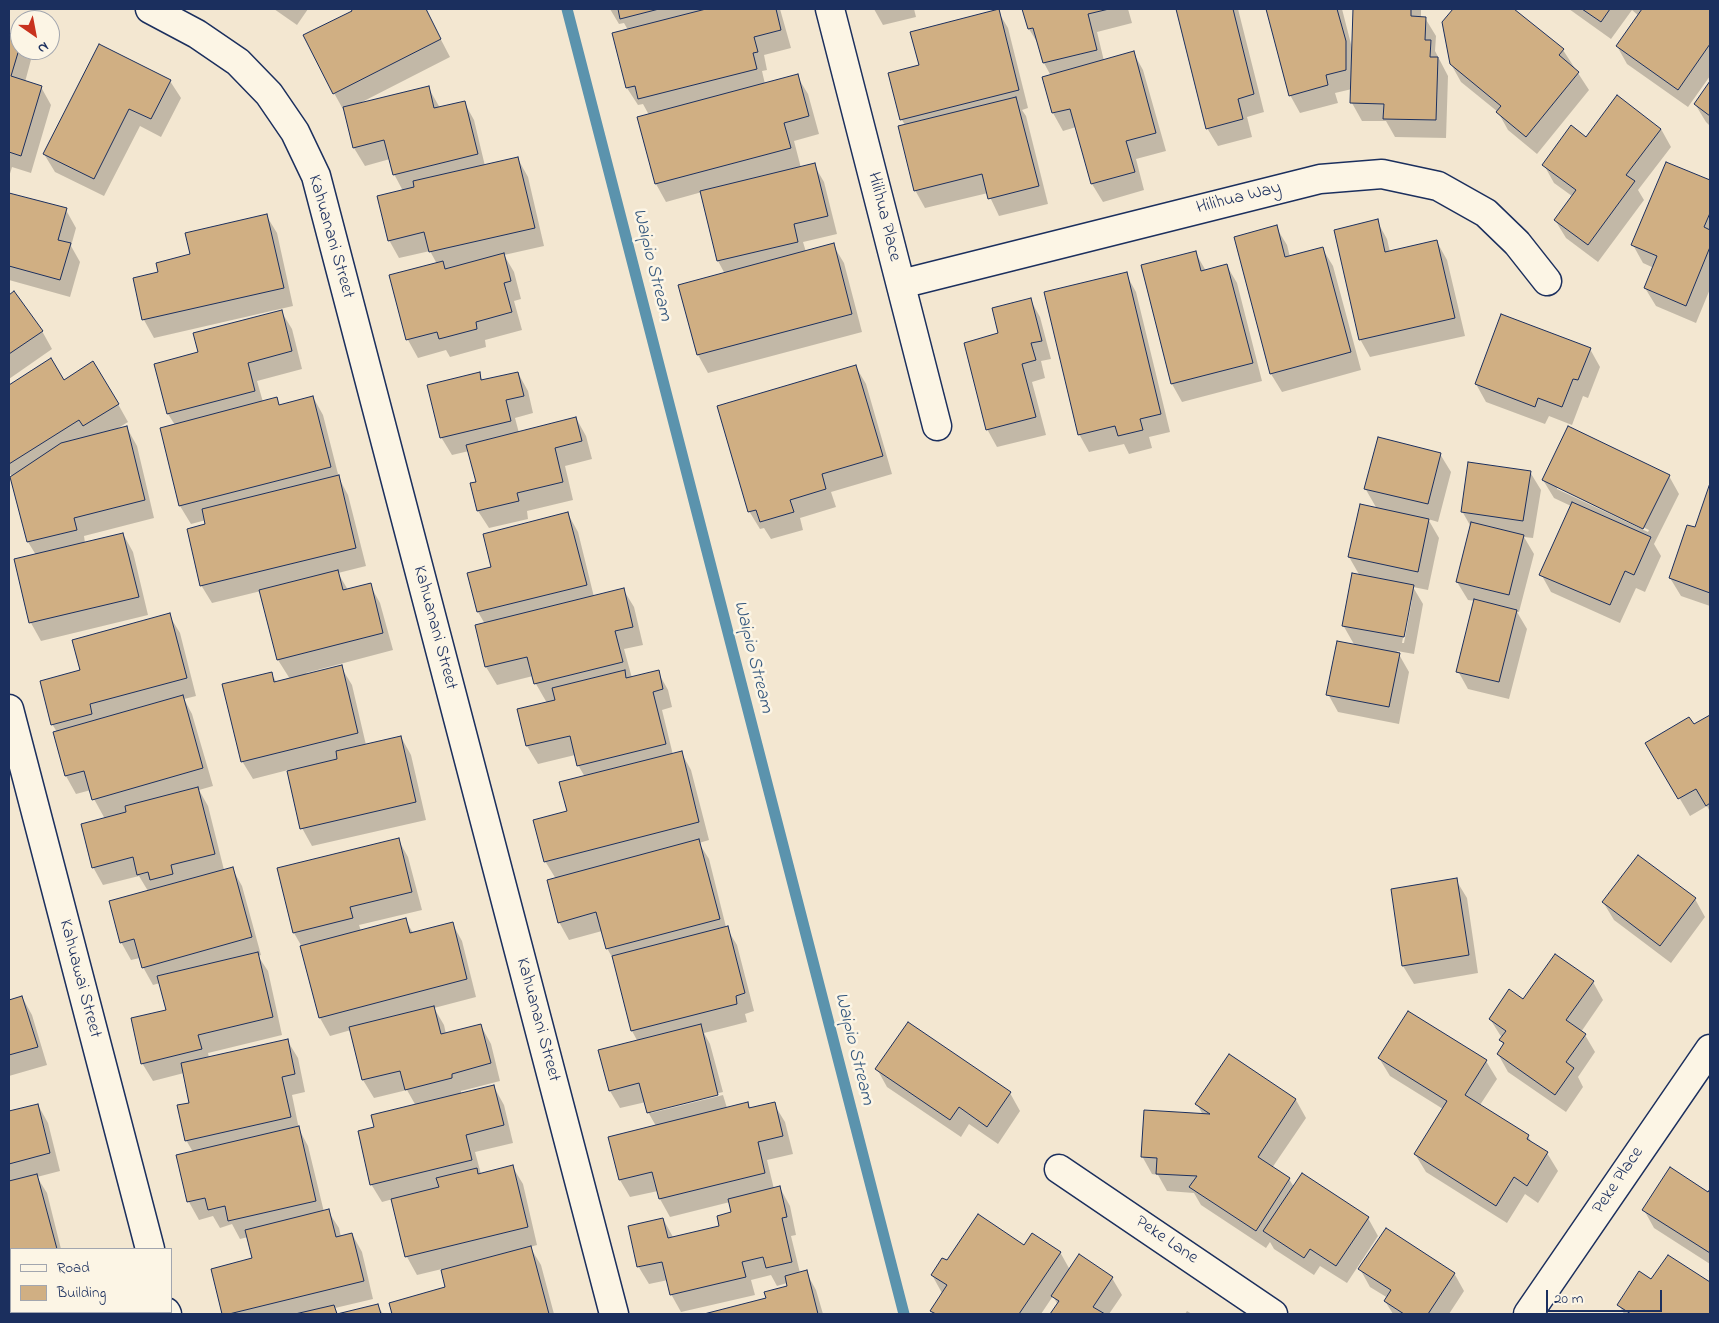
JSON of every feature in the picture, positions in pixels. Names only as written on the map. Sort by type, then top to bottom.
[{"type":"street","name":"Kahuanani Street","points":[[150,9],[197,34],[238,62],[269,94],[295,132],[316,176],[614,1314]]},
{"type":"street","name":"Hilihua Place","points":[[830,9],[937,426]]},
{"type":"street","name":"Hilihua Way","points":[[901,284],[1320,178],[1382,174],[1438,186],[1486,213],[1517,243],[1547,281]]},
{"type":"street","name":"Kahuawai Street","points":[[9,709],[150,1248]]},
{"type":"street","name":"Peke Place","points":[[1528,1314],[1710,1048]]},
{"type":"street","name":"Peke Lane","points":[[1059,1169],[1273,1314]]},
{"type":"building","points":[[351,9],[426,9],[441,39],[333,94],[303,35],[352,11]]},
{"type":"building","points":[[618,9],[659,9],[620,19]]},
{"type":"building","points":[[706,9],[776,9],[781,30],[754,37],[758,52],[753,53],[757,69],[638,99],[635,86],[626,88],[612,33]]},
{"type":"building","points":[[999,9],[1019,90],[900,120],[888,73],[919,65],[910,32]]},
{"type":"building","points":[[1022,9],[1109,9],[1088,14],[1097,50],[1043,63],[1033,28],[1028,29]]},
{"type":"building","points":[[1176,9],[1233,9],[1254,94],[1238,99],[1243,119],[1206,129]]},
{"type":"building","points":[[1266,9],[1337,9],[1346,41],[1346,70],[1326,75],[1328,85],[1289,96]]},
{"type":"building","points":[[1353,9],[1411,9],[1411,16],[1426,17],[1425,40],[1431,40],[1430,57],[1438,57],[1436,120],[1383,119],[1384,104],[1350,103]]},
{"type":"building","points":[[1453,9],[1514,9],[1564,49],[1559,55],[1579,72],[1526,137],[1496,112],[1501,106],[1450,64],[1442,22]]},
{"type":"building","points":[[1582,9],[1610,9],[1601,22]]},
{"type":"building","points":[[1642,9],[1710,9],[1710,44],[1678,90],[1616,46]]},
{"type":"building","points":[[9,33],[10,60],[16,60],[11,76],[42,86],[21,156],[9,152]]},
{"type":"building","points":[[99,44],[171,80],[151,119],[129,109],[94,179],[43,154]]},
{"type":"building","points":[[1134,51],[1156,133],[1126,141],[1135,172],[1091,184],[1070,109],[1052,113],[1042,77]]},
{"type":"building","points":[[798,74],[809,116],[784,123],[791,148],[655,184],[637,117]]},
{"type":"building","points":[[1710,81],[1710,116],[1694,104]]},
{"type":"building","points":[[429,86],[434,108],[465,101],[478,154],[393,175],[384,140],[353,148],[343,107]]},
{"type":"building","points":[[1617,95],[1661,129],[1626,175],[1635,181],[1588,245],[1554,220],[1576,190],[1542,165],[1571,125],[1586,137]]},
{"type":"building","points":[[1016,97],[1039,186],[988,199],[982,174],[914,191],[898,126]]},
{"type":"building","points":[[518,157],[535,228],[429,252],[424,232],[388,241],[377,196],[414,187],[413,181]]},
{"type":"building","points":[[1666,162],[1710,180],[1710,213],[1704,227],[1710,230],[1710,247],[1686,306],[1644,288],[1657,256],[1631,245]]},
{"type":"building","points":[[815,163],[828,216],[794,224],[798,242],[717,261],[700,191]]},
{"type":"building","points":[[9,193],[67,208],[58,240],[71,243],[60,280],[9,266]]},
{"type":"building","points":[[267,214],[284,288],[142,320],[133,278],[158,272],[156,263],[190,254],[185,233]]},
{"type":"building","points":[[1378,219],[1385,252],[1437,240],[1455,318],[1359,340],[1334,230]]},
{"type":"building","points":[[1277,225],[1285,257],[1323,247],[1351,352],[1270,374],[1234,237]]},
{"type":"building","points":[[834,243],[852,314],[697,355],[678,285]]},
{"type":"building","points":[[1196,251],[1201,271],[1227,264],[1253,363],[1171,384],[1141,265]]},
{"type":"building","points":[[504,253],[511,281],[504,283],[512,312],[476,322],[477,329],[439,339],[437,332],[406,340],[389,275],[443,261],[445,269]]},
{"type":"building","points":[[1127,272],[1161,414],[1140,419],[1143,430],[1118,436],[1115,426],[1078,435],[1044,292]]},
{"type":"building","points":[[14,291],[43,331],[9,354],[9,295]]},
{"type":"building","points":[[1031,298],[1042,341],[1031,343],[1036,360],[1022,364],[1036,417],[986,430],[964,343],[998,333],[992,308]]},
{"type":"building","points":[[282,310],[292,351],[248,363],[255,391],[167,414],[154,364],[198,352],[193,333]]},
{"type":"building","points":[[1501,314],[1591,348],[1578,380],[1573,379],[1562,407],[1538,398],[1535,407],[1475,384]]},
{"type":"building","points":[[51,358],[64,380],[93,361],[119,404],[83,426],[79,420],[9,464],[9,385]]},
{"type":"building","points":[[856,365],[883,456],[822,474],[826,489],[790,500],[794,512],[760,522],[756,510],[748,512],[717,406]]},
{"type":"building","points":[[480,372],[481,380],[518,372],[524,396],[506,400],[511,421],[440,438],[427,385]]},
{"type":"building","points":[[313,396],[331,467],[179,506],[160,428],[277,397],[279,405]]},
{"type":"building","points":[[576,417],[582,441],[555,448],[563,482],[517,493],[519,501],[477,511],[470,483],[476,482],[466,445]]},
{"type":"building","points":[[127,426],[145,500],[74,518],[77,530],[27,542],[10,477],[61,443]]},
{"type":"building","points":[[1568,426],[1670,475],[1643,529],[1542,480]]},
{"type":"building","points":[[1378,437],[1441,453],[1428,504],[1364,489]]},
{"type":"building","points":[[1468,462],[1531,471],[1523,521],[1461,512]]},
{"type":"building","points":[[339,475],[356,548],[200,586],[187,529],[205,524],[202,509]]},
{"type":"building","points":[[1710,483],[1710,593],[1669,578],[1687,525],[1695,527]]},
{"type":"building","points":[[1572,502],[1651,537],[1634,575],[1625,571],[1610,605],[1539,575]]},
{"type":"building","points":[[1360,504],[1429,519],[1418,572],[1348,557]]},
{"type":"building","points":[[568,512],[587,585],[477,612],[467,573],[491,567],[483,534]]},
{"type":"building","points":[[1471,522],[1524,535],[1509,595],[1456,582]]},
{"type":"building","points":[[123,533],[139,597],[29,623],[14,559]]},
{"type":"building","points":[[338,570],[343,590],[371,583],[383,633],[277,660],[259,590]]},
{"type":"building","points":[[1352,573],[1414,585],[1404,637],[1342,626]]},
{"type":"building","points":[[624,588],[633,627],[615,631],[623,662],[534,684],[527,657],[485,667],[475,625]]},
{"type":"building","points":[[1474,599],[1517,610],[1499,682],[1456,672]]},
{"type":"building","points":[[170,613],[187,678],[90,704],[92,714],[51,725],[40,681],[80,670],[72,640]]},
{"type":"building","points":[[1337,641],[1400,653],[1389,707],[1326,695]]},
{"type":"building","points":[[342,665],[358,733],[241,762],[222,684],[272,672],[274,682]]},
{"type":"building","points":[[625,670],[626,678],[659,670],[663,689],[653,692],[666,744],[577,766],[570,736],[526,746],[517,709],[555,700],[552,688]]},
{"type":"building","points":[[183,695],[203,768],[92,800],[84,771],[65,776],[53,732]]},
{"type":"building","points":[[1710,715],[1710,803],[1706,806],[1696,789],[1678,799],[1645,743],[1689,717],[1694,724]]},
{"type":"building","points":[[401,736],[416,802],[300,829],[287,771],[337,759],[336,751]]},
{"type":"building","points":[[682,751],[699,822],[544,862],[533,820],[567,811],[559,782]]},
{"type":"building","points":[[198,787],[215,854],[171,865],[173,874],[150,880],[148,872],[137,875],[133,857],[92,868],[81,824],[126,812],[125,806]]},
{"type":"building","points":[[399,838],[412,892],[350,907],[353,918],[293,933],[277,868]]},
{"type":"building","points":[[699,839],[720,919],[606,949],[596,912],[558,923],[547,880]]},
{"type":"building","points":[[1638,855],[1696,898],[1660,946],[1602,902]]},
{"type":"building","points":[[233,867],[252,937],[142,968],[134,939],[120,943],[109,901]]},
{"type":"building","points":[[1457,878],[1469,955],[1402,966],[1391,889]]},
{"type":"building","points":[[406,918],[410,933],[453,922],[467,979],[319,1018],[300,946]]},
{"type":"building","points":[[728,926],[745,993],[736,996],[737,1004],[631,1031],[612,956]]},
{"type":"building","points":[[258,952],[273,1017],[198,1035],[202,1049],[141,1064],[131,1018],[166,1010],[157,976]]},
{"type":"building","points":[[1555,954],[1594,981],[1566,1020],[1586,1034],[1566,1062],[1574,1068],[1555,1095],[1497,1054],[1504,1043],[1499,1040],[1506,1031],[1489,1019],[1509,989],[1523,999]]},
{"type":"building","points":[[22,996],[38,1047],[9,1055],[9,1000]]},
{"type":"building","points":[[434,1006],[441,1034],[481,1024],[491,1063],[452,1074],[452,1078],[405,1090],[400,1071],[362,1080],[349,1027]]},
{"type":"building","points":[[1408,1011],[1487,1060],[1465,1095],[1529,1135],[1527,1139],[1548,1152],[1527,1186],[1514,1177],[1496,1206],[1414,1154],[1447,1101],[1378,1058]]},
{"type":"building","points":[[908,1022],[1011,1092],[987,1127],[959,1107],[950,1120],[875,1069]]},
{"type":"building","points":[[701,1024],[718,1095],[647,1113],[639,1083],[609,1091],[598,1050]]},
{"type":"building","points":[[288,1039],[295,1074],[282,1077],[291,1117],[185,1141],[177,1105],[189,1103],[181,1063]]},
{"type":"building","points":[[1229,1054],[1296,1099],[1258,1157],[1290,1178],[1256,1231],[1189,1187],[1197,1176],[1156,1174],[1157,1158],[1141,1157],[1144,1110],[1210,1114],[1195,1104]]},
{"type":"building","points":[[494,1085],[504,1125],[466,1135],[472,1160],[370,1185],[358,1131],[374,1127],[371,1115]]},
{"type":"building","points":[[748,1102],[749,1108],[775,1102],[783,1136],[758,1142],[765,1173],[659,1199],[652,1172],[619,1180],[608,1137]]},
{"type":"building","points":[[38,1104],[50,1153],[9,1164],[9,1111]]},
{"type":"building","points":[[299,1126],[316,1201],[228,1221],[225,1206],[208,1210],[205,1198],[187,1202],[176,1155]]},
{"type":"building","points":[[513,1165],[528,1227],[405,1257],[391,1199],[439,1187],[436,1178],[477,1168],[478,1174]]},
{"type":"building","points":[[1670,1167],[1708,1192],[1710,1189],[1710,1253],[1642,1210]]},
{"type":"building","points":[[1302,1173],[1369,1217],[1336,1266],[1310,1249],[1304,1258],[1263,1231]]},
{"type":"building","points":[[37,1174],[57,1248],[10,1248],[9,1264],[9,1181]]},
{"type":"building","points":[[780,1186],[787,1217],[782,1218],[792,1262],[766,1268],[763,1257],[742,1262],[746,1277],[670,1295],[662,1262],[637,1267],[628,1226],[663,1218],[668,1238],[719,1226],[717,1216],[731,1212],[728,1199]]},
{"type":"building","points":[[329,1209],[336,1237],[352,1233],[364,1281],[229,1314],[222,1314],[211,1269],[252,1258],[245,1230]]},
{"type":"building","points":[[978,1214],[1024,1245],[1032,1233],[1061,1252],[1019,1314],[936,1314],[930,1311],[947,1285],[931,1275],[942,1258],[947,1260]]},
{"type":"building","points":[[1386,1228],[1455,1273],[1428,1314],[1404,1314],[1384,1301],[1391,1290],[1358,1269]]},
{"type":"building","points":[[531,1246],[549,1314],[392,1314],[389,1303],[445,1287],[441,1270]]},
{"type":"building","points":[[1079,1254],[1113,1277],[1093,1307],[1105,1314],[1050,1314],[1059,1301],[1051,1296]]},
{"type":"building","points":[[1668,1255],[1710,1282],[1710,1314],[1631,1314],[1617,1305],[1639,1271],[1651,1279]]},
{"type":"building","points":[[807,1270],[818,1314],[704,1314],[766,1298],[764,1292],[787,1286],[785,1276]]},
{"type":"building","points":[[378,1304],[381,1314],[337,1314]]},
{"type":"building","points":[[334,1305],[337,1314],[295,1314]]},
{"type":"building","points":[[64,1313],[64,1314],[13,1314]]},
{"type":"waterway","name":"Waipio Stream","points":[[567,9],[904,1314]]}]
